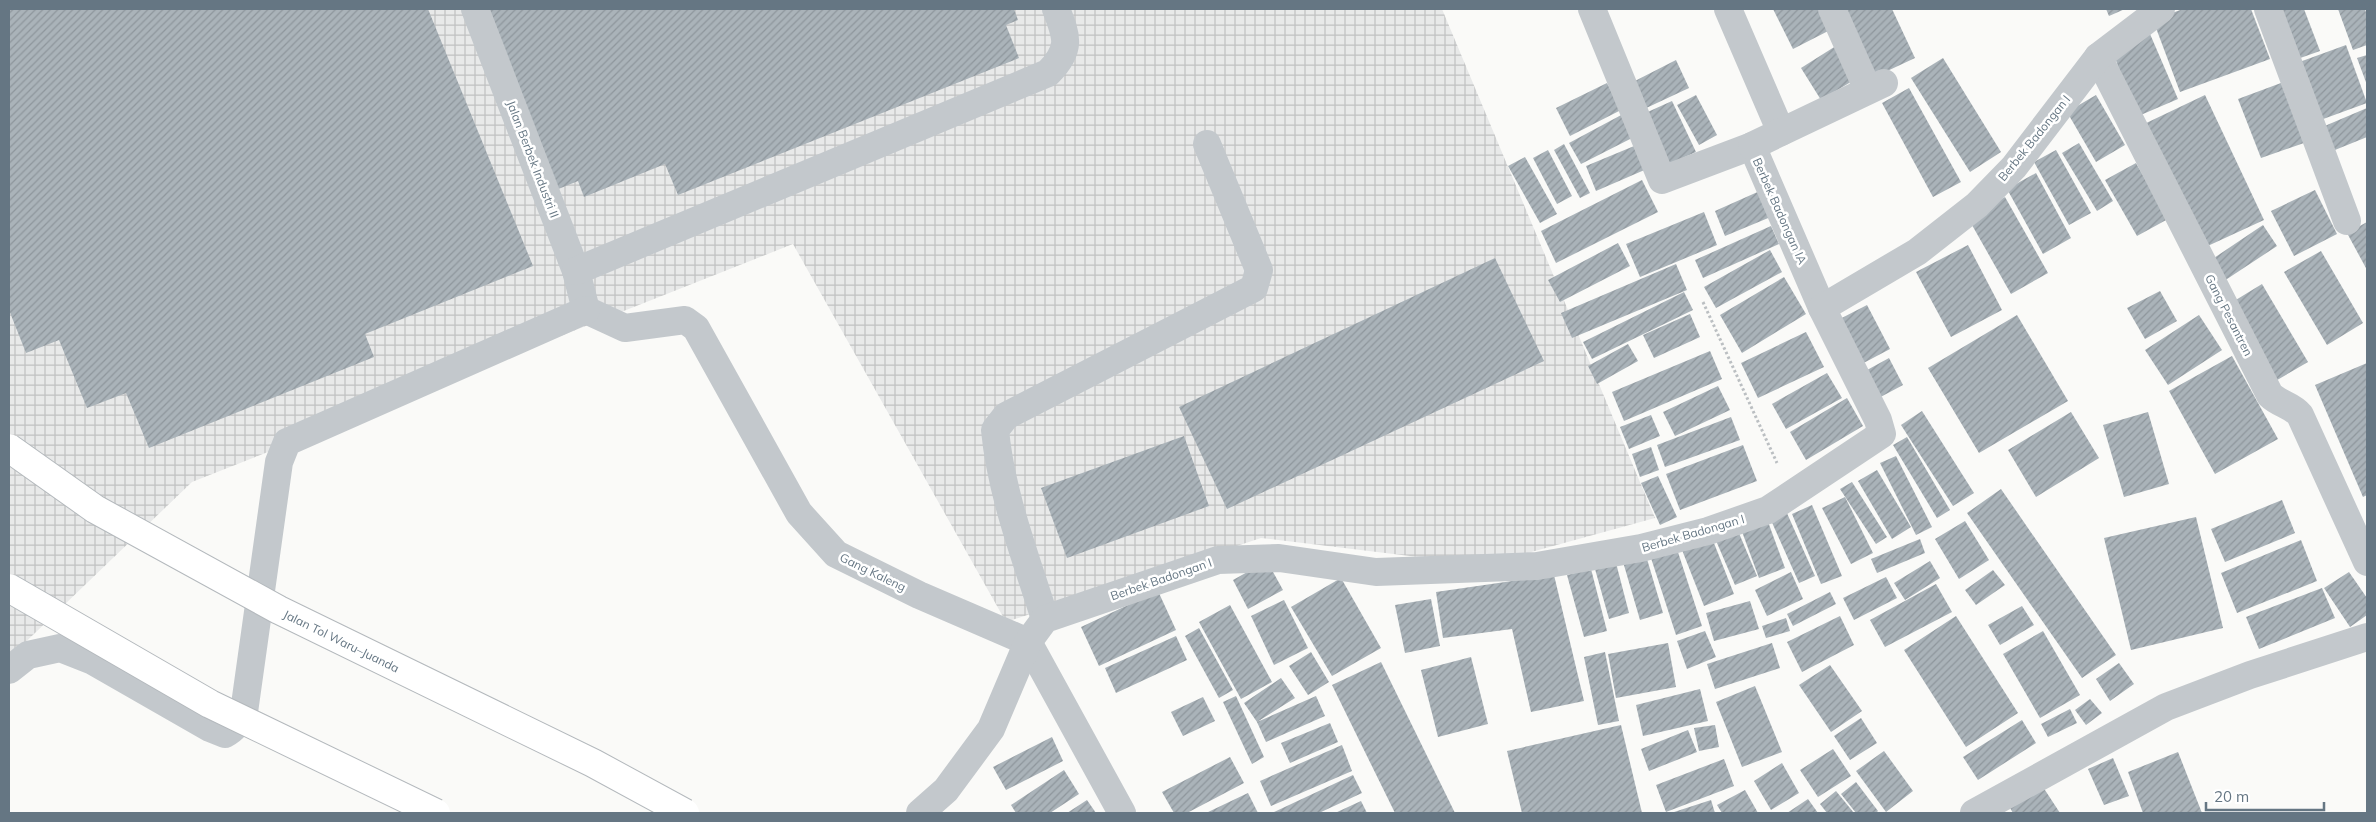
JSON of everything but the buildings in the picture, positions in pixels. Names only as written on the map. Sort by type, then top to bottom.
[{"type":"highway","name":"Jalan Tol Waru–Juanda","points":[[9,448],[95,509],[279,610],[593,763],[685,813]]},
{"type":"highway","points":[[9,588],[210,704],[436,813]]},
{"type":"street","name":"Jalan Berbek Industri II","points":[[475,9],[576,271],[586,310]]},
{"type":"street","points":[[576,271],[1048,73],[1059,62],[1067,37],[1056,9]]},
{"type":"street","name":"Berbek Badongan IA","points":[[1592,9],[1662,180],[1752,146],[1822,308]]},
{"type":"street","points":[[1728,9],[1781,132]]},
{"type":"street","points":[[1752,146],[1876,87],[1832,9]]},
{"type":"street","name":"Berbek Badongan I","points":[[1045,619],[1218,560],[1279,558],[1376,572],[1537,566],[1641,548],[1708,531],[1768,510],[1792,496],[1882,434],[1878,420],[1822,308],[1917,252],[1976,205],[2014,167],[2098,57],[2161,9]]},
{"type":"street","points":[[2268,9],[2347,221]]},
{"type":"street","name":"Gang Pesantren","points":[[2098,57],[2270,395],[2276,402],[2295,408],[2300,415],[2367,562]]},
{"type":"street","points":[[920,813],[946,790],[991,729],[1028,642],[1045,619],[1013,516],[997,448],[995,430],[1006,416],[1254,288],[1259,270],[1207,144]]},
{"type":"street","points":[[9,670],[28,655],[60,648],[93,661],[210,728],[225,734],[235,728],[244,712],[278,462],[287,442],[586,310]]},
{"type":"street","name":"Gang Kaleng","points":[[586,310],[625,328],[685,320],[696,328],[799,513],[836,554],[919,595],[1028,642]]},
{"type":"street","points":[[1974,813],[2166,707],[2250,675],[2367,637]]},
{"type":"street","points":[[1028,642],[1122,813]]},
{"type":"path","points":[[1703,302],[1792,496]]},
{"type":"shaded area","points":[[9,9],[1442,9],[1655,518],[1484,565],[1261,538],[1006,622],[793,244],[192,482],[9,658]]}]
